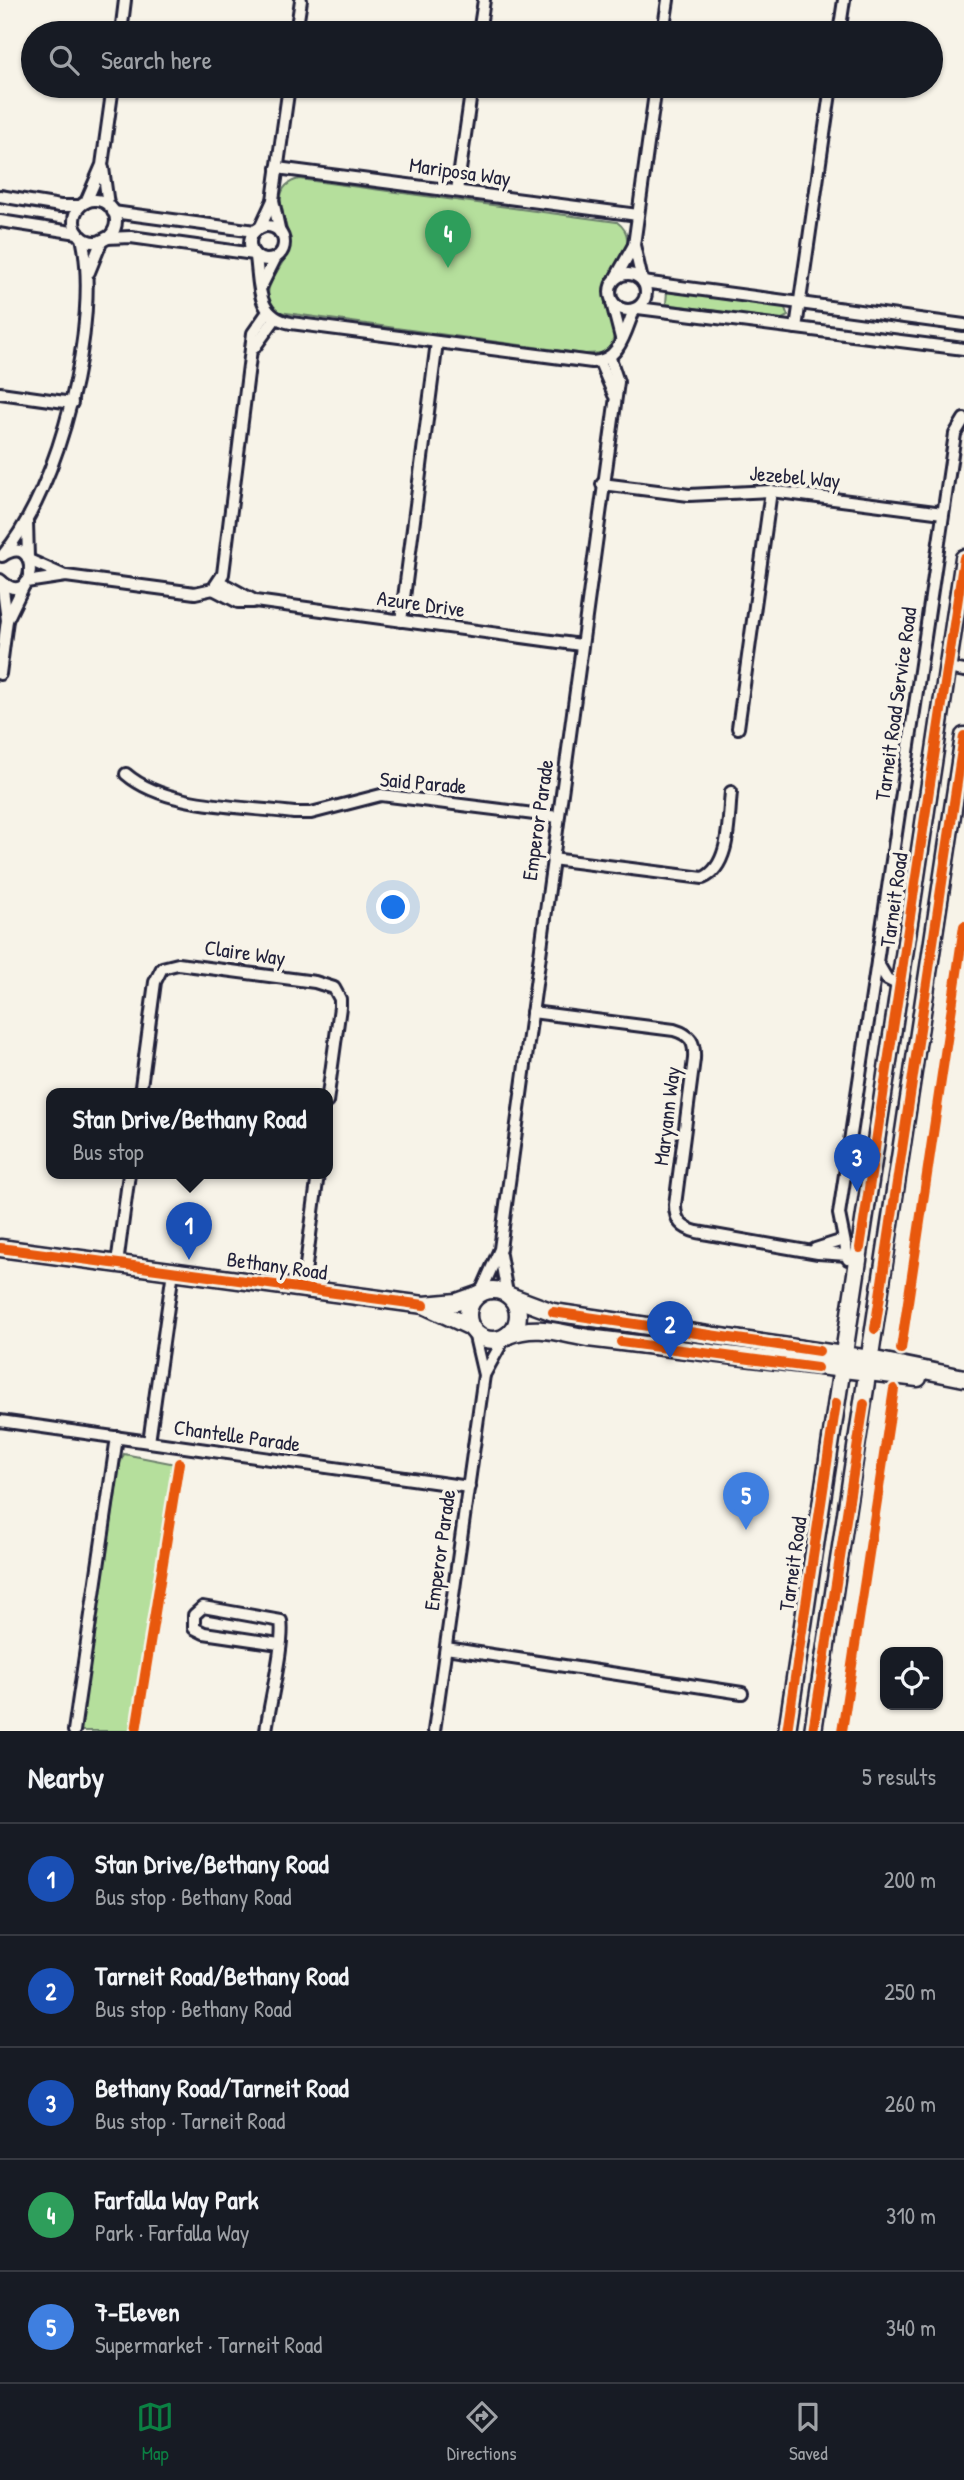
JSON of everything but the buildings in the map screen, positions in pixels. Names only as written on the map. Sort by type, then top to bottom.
[{"type":"main road","name":"Tarneit Road","points":[[787,1731],[901,986],[956,669],[964,558]]},
{"type":"main road","points":[[813,1731],[964,736]]},
{"type":"main road","points":[[901,986],[912,983],[919,973],[935,862],[953,811]]},
{"type":"main road","name":"Bethany Road","points":[[0,1248],[424,1305],[457,1303],[479,1294]]},
{"type":"main road","points":[[842,1363],[588,1338],[548,1328],[531,1328],[492,1340],[473,1329],[469,1306],[479,1294],[494,1289],[553,1312],[842,1363],[964,1381]]},
{"type":"main road","points":[[507,1336],[519,1316],[508,1294]]},
{"type":"main road","name":"Bethany Road","points":[[424,1305],[473,1329]]},
{"type":"street","points":[[122,21],[125,0]]},
{"type":"street","points":[[298,21],[301,0]]},
{"type":"street","points":[[481,21],[484,0]]},
{"type":"street","points":[[665,21],[668,0]]},
{"type":"street","points":[[841,21],[844,0]]},
{"type":"street","points":[[88,274],[80,235],[74,222],[102,165],[111,98]]},
{"type":"street","points":[[261,287],[283,249],[273,200],[287,98]]},
{"type":"street","points":[[457,191],[470,98]]},
{"type":"street","points":[[621,341],[618,320],[611,302],[610,286],[634,245],[654,98]]},
{"type":"street","points":[[796,328],[829,98]]},
{"type":"street","points":[[1,557],[27,520],[72,403],[88,274],[104,239],[114,229],[102,165]]},
{"type":"street","name":"Mariposa Way","points":[[277,168],[638,215]]},
{"type":"street","points":[[0,197],[60,206],[97,200],[111,208],[258,229],[271,227],[280,233]]},
{"type":"street","points":[[273,200],[250,240],[261,287],[261,301],[271,316],[438,342],[605,360],[621,341],[646,293],[634,245]]},
{"type":"street","points":[[0,221],[80,235],[91,241],[131,237],[255,256],[266,261],[276,257]]},
{"type":"street","points":[[616,278],[633,274],[643,281],[964,325]]},
{"type":"street","points":[[611,302],[624,311],[636,309],[964,349]]},
{"type":"street","points":[[0,580],[12,586],[65,576],[195,593],[217,585],[253,349],[271,316]]},
{"type":"street","points":[[401,621],[438,342]]},
{"type":"street","name":"Emperor Parade","points":[[479,1294],[500,1249],[532,1012],[614,396],[605,360]]},
{"type":"street","points":[[0,393],[72,403]]},
{"type":"street","name":"Tarneit Road Service Road","points":[[877,962],[955,434],[964,419]]},
{"type":"street","name":"Jezebel Way","points":[[602,484],[690,495],[771,491],[943,513]]},
{"type":"street","points":[[738,728],[771,491]]},
{"type":"street","points":[[7,620],[32,570],[27,520]]},
{"type":"street","points":[[1,557],[16,551],[65,576]]},
{"type":"street","points":[[0,580],[7,620],[0,674]]},
{"type":"street","name":"Azure Drive","points":[[217,585],[255,601],[581,645]]},
{"type":"street","name":"Said Parade","points":[[127,774],[141,786],[166,796],[294,813],[311,813],[381,795],[558,817]]},
{"type":"street","points":[[552,859],[703,878],[714,871],[722,860],[731,792]]},
{"type":"street","points":[[877,962],[887,979],[901,986]]},
{"type":"street","name":"Tarneit Road","points":[[855,1279],[839,1214],[877,962]]},
{"type":"street","name":"Claire Way","points":[[141,1088],[155,982],[162,968],[178,964],[315,982],[334,988],[340,1007],[329,1088]]},
{"type":"street","name":"Maryann Way","points":[[532,1012],[674,1030],[690,1037],[695,1050],[675,1205],[677,1220],[681,1226],[697,1232],[847,1255]]},
{"type":"street","points":[[117,1264],[128,1179]]},
{"type":"street","points":[[303,1289],[317,1179]]},
{"type":"street","name":"Maryann Way","points":[[812,1250],[844,1240]]},
{"type":"street","name":"Emperor Parade","points":[[500,1249],[508,1294]]},
{"type":"street","points":[[149,1442],[173,1271]]},
{"type":"street","name":"Emperor Parade","points":[[434,1731],[484,1375],[473,1329]]},
{"type":"street","name":"Emperor Parade","points":[[484,1375],[507,1336]]},
{"type":"street","name":"Chantelle Parade","points":[[0,1420],[469,1488]]},
{"type":"street","points":[[75,1731],[117,1437]]},
{"type":"street","points":[[265,1731],[282,1626],[272,1618],[203,1607],[194,1615],[194,1628],[204,1633],[279,1644]]},
{"type":"street","points":[[446,1648],[742,1693]]},
{"type":"green space","points":[[299,179],[617,222],[627,238],[623,256],[604,289],[614,331],[610,346],[604,353],[585,354],[279,312],[268,296],[272,279],[290,245],[281,198],[283,190]]},
{"type":"green space","points":[[667,291],[784,306],[788,316],[780,320],[666,304]]},
{"type":"green space","points":[[124,1454],[181,1465],[172,1532],[169,1532],[139,1731],[80,1731],[120,1463]]},
{"type":"cycle path","points":[[860,1248],[964,558]]},
{"type":"cycle path","points":[[875,1329],[964,736]]},
{"type":"cycle path","points":[[901,1349],[964,926]]},
{"type":"cycle path","points":[[0,1248],[424,1305]]},
{"type":"cycle path","points":[[553,1312],[819,1351]]},
{"type":"cycle path","points":[[621,1342],[817,1368]]},
{"type":"cycle path","points":[[842,1731],[894,1389]]},
{"type":"cycle path","points":[[787,1731],[836,1403]]},
{"type":"cycle path","points":[[813,1731],[864,1404]]},
{"type":"cycle path","points":[[136,1731],[179,1463]]},
{"type":"place","name":"Farfalla Way Park","points":[[448,268]]},
{"type":"place","name":"Bethany Road/Tarneit Road","points":[[857,1192]]},
{"type":"place","name":"Stan Drive/Bethany Road","points":[[189,1260]]},
{"type":"place","name":"Tarneit Road/Bethany Road","points":[[670,1359]]},
{"type":"place","name":"7-Eleven","points":[[746,1530]]}]
